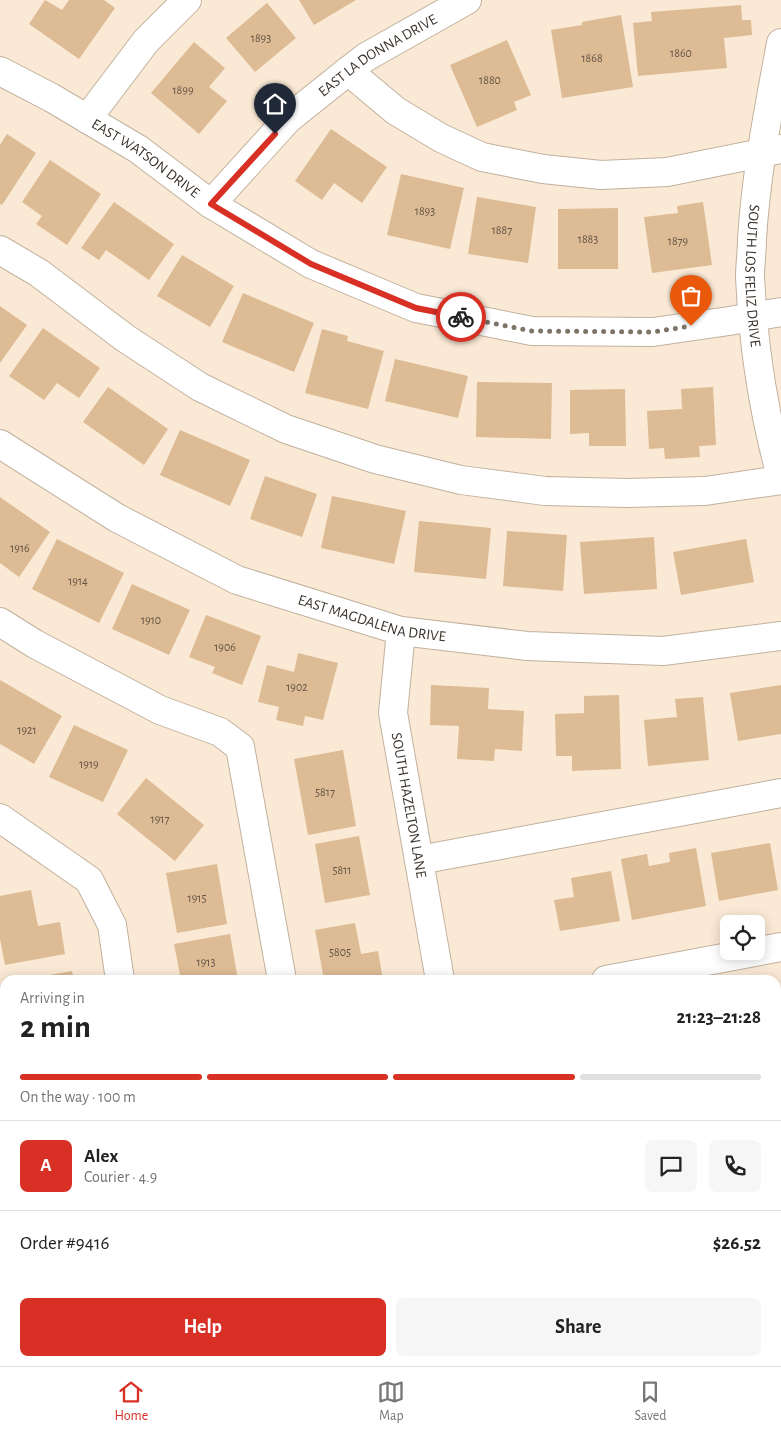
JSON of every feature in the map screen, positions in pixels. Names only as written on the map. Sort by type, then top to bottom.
[{"type":"street","points":[[87,119],[146,41],[187,0]]},
{"type":"street","name":"EAST LA DONNA DRIVE","points":[[211,204],[288,120],[366,57],[467,0]]},
{"type":"street","name":"SOUTH LOS FELIZ DRIVE","points":[[781,43],[772,151],[754,206],[750,277],[761,380],[781,478]]},
{"type":"street","name":"EAST WATSON DRIVE","points":[[0,71],[138,149],[211,204],[311,264],[416,308],[532,331],[653,332],[781,312]]},
{"type":"street","points":[[348,72],[396,111],[441,138],[482,157],[543,169],[601,175],[667,172],[772,151]]},
{"type":"street","points":[[0,250],[40,273],[125,338],[200,387],[286,429],[374,459],[461,480],[545,491],[628,493],[705,491],[781,478]]},
{"type":"street","name":"EAST MAGDALENA DRIVE","points":[[0,444],[118,518],[237,580],[401,631],[527,646],[663,650],[781,636]]},
{"type":"street","points":[[0,622],[35,644],[160,710],[220,732],[240,747],[281,975]]},
{"type":"street","name":"SOUTH HAZELTON LANE","points":[[401,631],[393,712],[439,975]]},
{"type":"street","points":[[419,860],[781,793]]},
{"type":"street","points":[[1,820],[89,880],[112,925],[119,975]]},
{"type":"street","points":[[633,975],[781,947]]},
{"type":"building","points":[[45,0],[62,10],[69,0],[104,0],[115,8],[79,59],[29,24]]},
{"type":"building","points":[[299,0],[356,0],[314,25]]},
{"type":"building","points":[[267,3],[296,38],[255,72],[226,38]]},
{"type":"building","points":[[741,5],[742,20],[751,20],[752,35],[724,38],[727,68],[638,76],[633,23],[652,21],[651,12]]},
{"type":"building","points":[[621,15],[633,87],[562,98],[551,30],[582,25],[582,22]]},
{"type":"building","points":[[507,40],[531,95],[514,102],[517,110],[477,127],[450,65]]},
{"type":"building","points":[[194,42],[225,68],[209,87],[227,101],[199,134],[151,93]]},
{"type":"building","points":[[331,129],[387,167],[362,203],[334,183],[322,200],[295,181]]},
{"type":"building","points":[[7,134],[36,153],[2,205],[0,204],[0,145]]},
{"type":"building","points":[[50,160],[101,194],[67,245],[36,224],[42,216],[22,202]]},
{"type":"building","points":[[401,174],[464,188],[450,249],[387,235]]},
{"type":"building","points":[[477,197],[536,207],[528,263],[468,254]]},
{"type":"building","points":[[114,202],[174,244],[149,280],[106,250],[99,260],[81,248]]},
{"type":"building","points":[[703,202],[712,265],[652,273],[644,217],[678,213],[677,206]]},
{"type":"building","points":[[618,208],[618,269],[558,269],[558,209]]},
{"type":"building","points":[[182,255],[234,286],[210,327],[157,296]]},
{"type":"building","points":[[243,293],[314,323],[294,372],[222,342]]},
{"type":"building","points":[[0,306],[27,325],[0,363]]},
{"type":"building","points":[[43,328],[100,368],[79,398],[57,383],[44,400],[9,376]]},
{"type":"building","points":[[322,329],[348,336],[347,341],[384,351],[368,409],[305,393]]},
{"type":"building","points":[[395,359],[468,376],[458,418],[385,401]]},
{"type":"building","points":[[477,382],[552,383],[551,439],[476,437]]},
{"type":"building","points":[[108,387],[168,429],[144,465],[83,422]]},
{"type":"building","points":[[713,387],[716,445],[699,446],[700,457],[665,459],[664,448],[649,449],[647,411],[682,409],[681,389]]},
{"type":"building","points":[[625,389],[626,446],[589,446],[589,433],[570,434],[570,390]]},
{"type":"building","points":[[180,430],[250,460],[230,506],[160,475]]},
{"type":"building","points":[[265,476],[317,494],[302,537],[250,519]]},
{"type":"building","points":[[332,496],[406,511],[394,564],[321,548]]},
{"type":"building","points":[[0,497],[50,532],[19,577],[0,563]]},
{"type":"building","points":[[419,521],[491,528],[486,579],[414,572]]},
{"type":"building","points":[[507,531],[567,535],[563,591],[503,586]]},
{"type":"building","points":[[654,537],[657,589],[584,594],[580,542]]},
{"type":"building","points":[[57,539],[124,573],[99,623],[32,589]]},
{"type":"building","points":[[746,539],[754,582],[681,595],[673,552]]},
{"type":"building","points":[[132,584],[190,610],[169,655],[112,629]]},
{"type":"building","points":[[206,615],[261,636],[242,685],[212,673],[215,667],[189,657]]},
{"type":"building","points":[[298,653],[338,663],[323,720],[305,716],[303,726],[276,720],[279,707],[258,702],[267,665],[294,672]]},
{"type":"building","points":[[0,680],[62,716],[34,764],[0,744]]},
{"type":"building","points":[[431,685],[489,688],[488,709],[524,711],[522,751],[495,749],[494,761],[457,759],[459,726],[430,725]]},
{"type":"building","points":[[781,685],[781,734],[738,741],[730,693]]},
{"type":"building","points":[[619,695],[621,769],[572,771],[572,756],[556,756],[555,714],[584,713],[584,696]]},
{"type":"building","points":[[703,697],[709,760],[648,766],[644,720],[677,717],[675,699]]},
{"type":"building","points":[[74,725],[128,750],[103,802],[49,777]]},
{"type":"building","points":[[343,750],[356,826],[308,835],[294,759]]},
{"type":"building","points":[[146,778],[204,825],[175,861],[117,814]]},
{"type":"building","points":[[359,836],[370,895],[325,903],[315,844]]},
{"type":"building","points":[[770,843],[778,890],[719,901],[711,853]]},
{"type":"building","points":[[696,848],[706,906],[632,920],[621,859],[647,854],[649,866],[670,862],[669,853]]},
{"type":"building","points":[[217,864],[227,924],[177,933],[166,873]]},
{"type":"building","points":[[611,871],[620,921],[560,931],[554,900],[574,897],[571,878]]},
{"type":"building","points":[[31,890],[38,926],[60,922],[65,954],[5,965],[0,939],[0,896]]},
{"type":"building","points":[[355,923],[361,954],[378,951],[382,975],[323,975],[315,930]]},
{"type":"building","points":[[230,934],[237,975],[180,975],[174,944]]},
{"type":"building","points":[[72,971],[73,975],[50,975]]},
{"type":"way so far","points":[[461,317],[532,331],[653,332],[691,326]]},
{"type":"route","points":[[275,134],[211,204],[311,264],[416,308],[461,317]]}]
